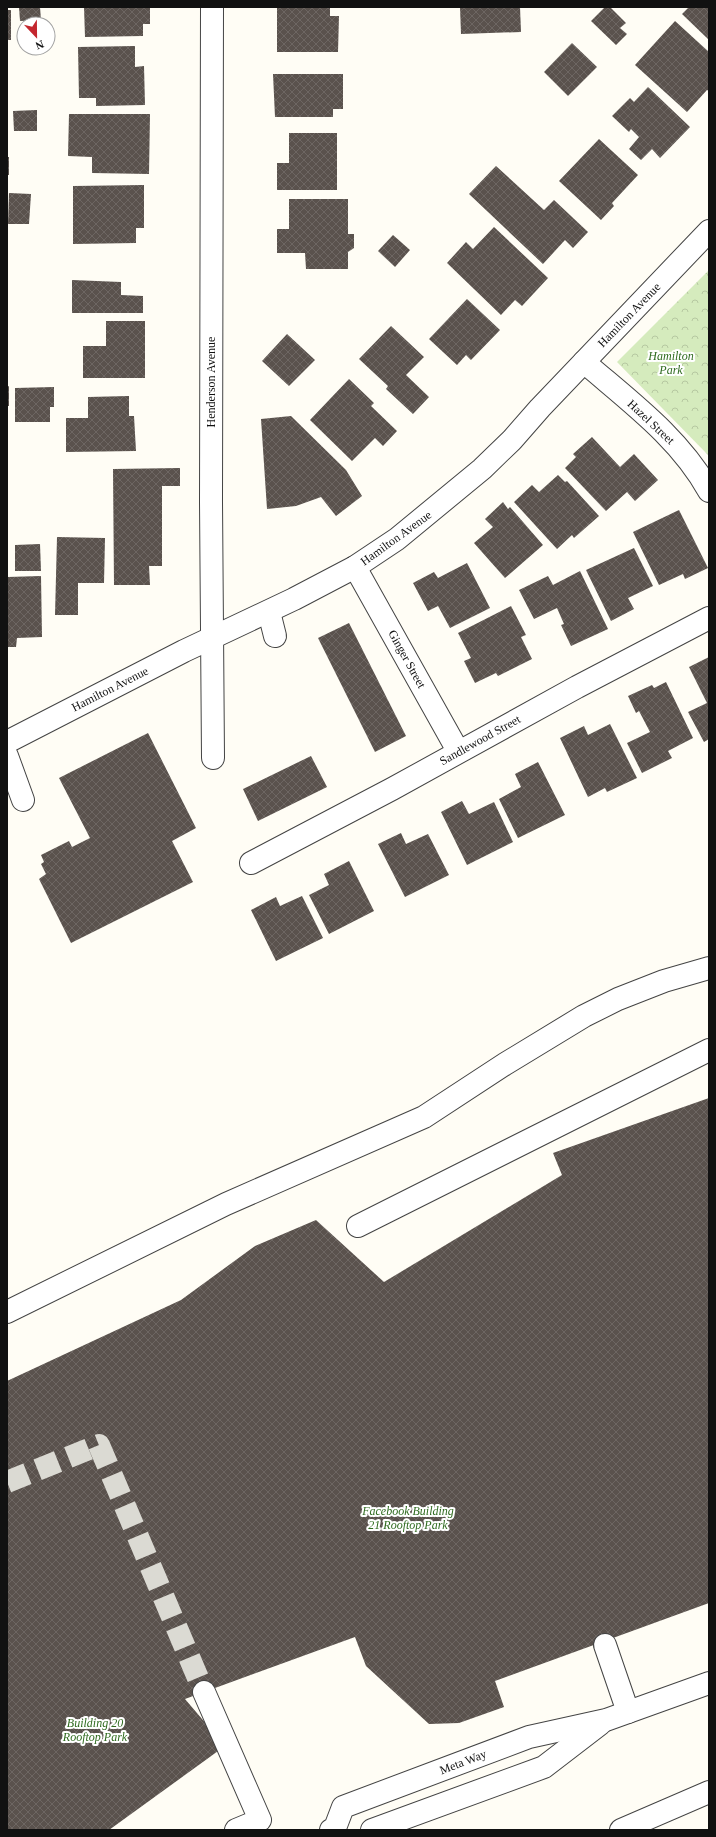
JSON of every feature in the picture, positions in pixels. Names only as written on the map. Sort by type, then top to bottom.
[{"type":"street","name":"Henderson Avenue","points":[[212,7],[210,502],[213,758]]},
{"type":"street","name":"Hamilton Avenue","points":[[7,742],[212,637],[269,612],[355,567],[397,539],[482,469],[512,440],[709,231]]},
{"type":"street","name":"Hazel Street","points":[[584,362],[663,431],[693,463],[709,491]]},
{"type":"street","name":"Ginger Street","points":[[355,567],[458,752]]},
{"type":"street","points":[[269,612],[275,636]]},
{"type":"street","name":"Sandlewood Street","points":[[251,863],[392,789],[458,752],[709,618]]},
{"type":"street","points":[[7,756],[23,800]]},
{"type":"street","points":[[7,1312],[226,1204],[424,1116],[584,1016],[618,999],[664,982],[709,968]]},
{"type":"street","points":[[358,1226],[709,1050]]},
{"type":"street","points":[[605,1645],[628,1712]]},
{"type":"street","name":"Meta Way","points":[[336,1829],[343,1807],[529,1737],[606,1720],[709,1683]]},
{"type":"street","points":[[204,1692],[260,1820],[236,1830]]},
{"type":"street","name":"Meta Way","points":[[372,1830],[544,1767],[606,1720]]},
{"type":"street","points":[[621,1830],[709,1792]]},
{"type":"green space","name":"Hamilton Park","points":[[709,270],[709,456],[617,362]]},
{"type":"building","points":[[19,7],[40,7],[41,16],[20,16]]},
{"type":"building","points":[[84,7],[150,7],[150,24],[143,24],[143,36],[85,37]]},
{"type":"building","points":[[277,7],[330,7],[330,16],[339,16],[338,52],[277,52]]},
{"type":"building","points":[[460,7],[520,7],[521,32],[461,34]]},
{"type":"building","points":[[605,7],[610,7],[626,23],[620,28],[627,34],[616,45],[591,21]]},
{"type":"building","points":[[689,7],[709,7],[709,40],[682,14]]},
{"type":"building","points":[[7,10],[11,10],[11,40],[7,40]]},
{"type":"building","points":[[675,21],[709,52],[709,91],[707,90],[687,112],[635,65]]},
{"type":"building","points":[[572,43],[597,67],[568,96],[544,72]]},
{"type":"building","points":[[135,46],[135,67],[144,66],[145,105],[96,106],[96,98],[79,98],[78,47]]},
{"type":"building","points":[[273,74],[343,74],[343,109],[333,109],[333,117],[275,117]]},
{"type":"building","points":[[648,87],[690,127],[660,158],[652,149],[641,160],[629,149],[639,137],[631,129],[629,132],[612,116],[630,98],[634,102]]},
{"type":"building","points":[[37,110],[37,131],[14,131],[13,111]]},
{"type":"building","points":[[69,114],[150,114],[149,174],[92,173],[92,157],[68,156]]},
{"type":"building","points":[[289,133],[337,133],[337,190],[277,190],[277,163],[289,163]]},
{"type":"building","points":[[599,139],[638,175],[612,203],[614,206],[601,220],[559,181]]},
{"type":"building","points":[[7,157],[9,157],[9,175],[7,175]]},
{"type":"building","points":[[496,166],[544,210],[554,200],[588,232],[573,248],[565,240],[543,264],[469,194]]},
{"type":"building","points":[[144,185],[144,228],[136,228],[136,243],[73,244],[73,186]]},
{"type":"building","points":[[9,193],[31,194],[29,224],[8,224]]},
{"type":"building","points":[[289,199],[348,199],[348,234],[354,234],[354,248],[348,252],[348,269],[306,269],[305,253],[277,253],[277,229],[289,229]]},
{"type":"building","points":[[494,227],[548,278],[522,306],[515,300],[501,315],[447,263],[466,242],[473,249]]},
{"type":"building","points":[[393,235],[410,250],[395,267],[378,251]]},
{"type":"building","points":[[72,280],[121,282],[121,295],[143,296],[143,313],[72,313]]},
{"type":"building","points":[[467,299],[500,330],[471,360],[466,355],[457,365],[429,339]]},
{"type":"building","points":[[106,321],[145,321],[145,378],[83,378],[83,346],[106,346]]},
{"type":"building","points":[[391,326],[424,357],[406,375],[429,397],[413,414],[386,389],[388,386],[359,359]]},
{"type":"building","points":[[287,334],[315,360],[289,386],[262,361]]},
{"type":"building","points":[[349,379],[374,403],[371,406],[397,431],[383,446],[375,438],[352,461],[310,420]]},
{"type":"building","points":[[9,386],[9,406],[7,406],[7,387]]},
{"type":"building","points":[[54,387],[54,407],[50,407],[50,422],[15,422],[15,388]]},
{"type":"building","points":[[129,396],[129,416],[134,416],[136,451],[66,452],[66,418],[88,418],[88,397]]},
{"type":"building","points":[[291,416],[346,470],[362,496],[336,516],[321,497],[296,506],[267,509],[261,419]]},
{"type":"building","points":[[592,437],[620,467],[634,454],[658,480],[635,501],[627,492],[606,511],[565,468],[576,457],[573,454]]},
{"type":"building","points":[[180,468],[180,486],[162,486],[162,566],[149,566],[150,585],[114,585],[113,469]]},
{"type":"building","points":[[558,475],[565,482],[567,481],[599,516],[574,538],[572,535],[557,549],[514,502],[532,485],[539,492]]},
{"type":"building","points":[[503,502],[508,509],[510,507],[543,545],[505,578],[474,543],[493,527],[485,519]]},
{"type":"building","points":[[679,510],[708,568],[685,579],[683,574],[659,585],[633,532]]},
{"type":"building","points":[[57,537],[105,538],[104,583],[78,583],[78,615],[55,615]]},
{"type":"building","points":[[40,544],[41,571],[15,571],[15,545]]},
{"type":"building","points":[[634,548],[653,586],[628,598],[634,609],[611,621],[586,570]]},
{"type":"building","points":[[467,563],[490,608],[450,628],[438,606],[428,611],[413,583],[434,572],[438,578]]},
{"type":"building","points":[[580,571],[608,629],[571,646],[561,625],[564,624],[557,608],[534,619],[519,590],[548,576],[553,585]]},
{"type":"building","points":[[41,576],[42,637],[17,638],[16,647],[7,647],[7,577]]},
{"type":"building","points":[[511,606],[526,635],[521,637],[532,659],[498,676],[496,673],[475,683],[464,661],[471,658],[458,633]]},
{"type":"building","points":[[349,623],[406,736],[375,752],[318,638]]},
{"type":"building","points":[[709,657],[709,739],[704,742],[688,712],[707,703],[689,667]]},
{"type":"building","points":[[666,682],[693,738],[668,751],[672,758],[642,773],[627,743],[650,732],[639,711],[636,713],[628,696],[652,685],[654,688]]},
{"type":"building","points":[[610,724],[637,778],[607,792],[605,788],[588,797],[560,738],[584,726],[588,735]]},
{"type":"building","points":[[148,733],[196,828],[172,841],[193,882],[71,943],[39,879],[46,874],[41,864],[44,862],[41,855],[69,841],[72,847],[90,838],[59,778]]},
{"type":"building","points":[[311,756],[327,787],[258,821],[243,789]]},
{"type":"building","points":[[538,762],[565,815],[518,838],[499,799],[521,787],[515,774]]},
{"type":"building","points":[[462,801],[469,814],[494,802],[513,842],[467,865],[441,812]]},
{"type":"building","points":[[401,833],[406,844],[428,834],[449,875],[405,897],[378,844]]},
{"type":"building","points":[[349,861],[374,911],[329,934],[309,895],[329,885],[324,874]]},
{"type":"building","points":[[302,896],[323,938],[276,961],[251,910],[276,897],[280,906]]},
{"type":"building","points":[[709,1098],[709,1603],[495,1681],[504,1707],[459,1723],[429,1724],[366,1666],[355,1637],[185,1699],[225,1746],[109,1830],[7,1830],[7,1381],[181,1300],[255,1246],[316,1220],[384,1282],[562,1175],[553,1153]]},
{"type":"tunnel","points":[[7,1482],[99,1445],[204,1692]]},
{"type":"park label","name":"Facebook Building 21 Rooftop Park","points":[[408,1518]]},
{"type":"park label","name":"Building 20 Rooftop Park","points":[[95,1730]]}]
